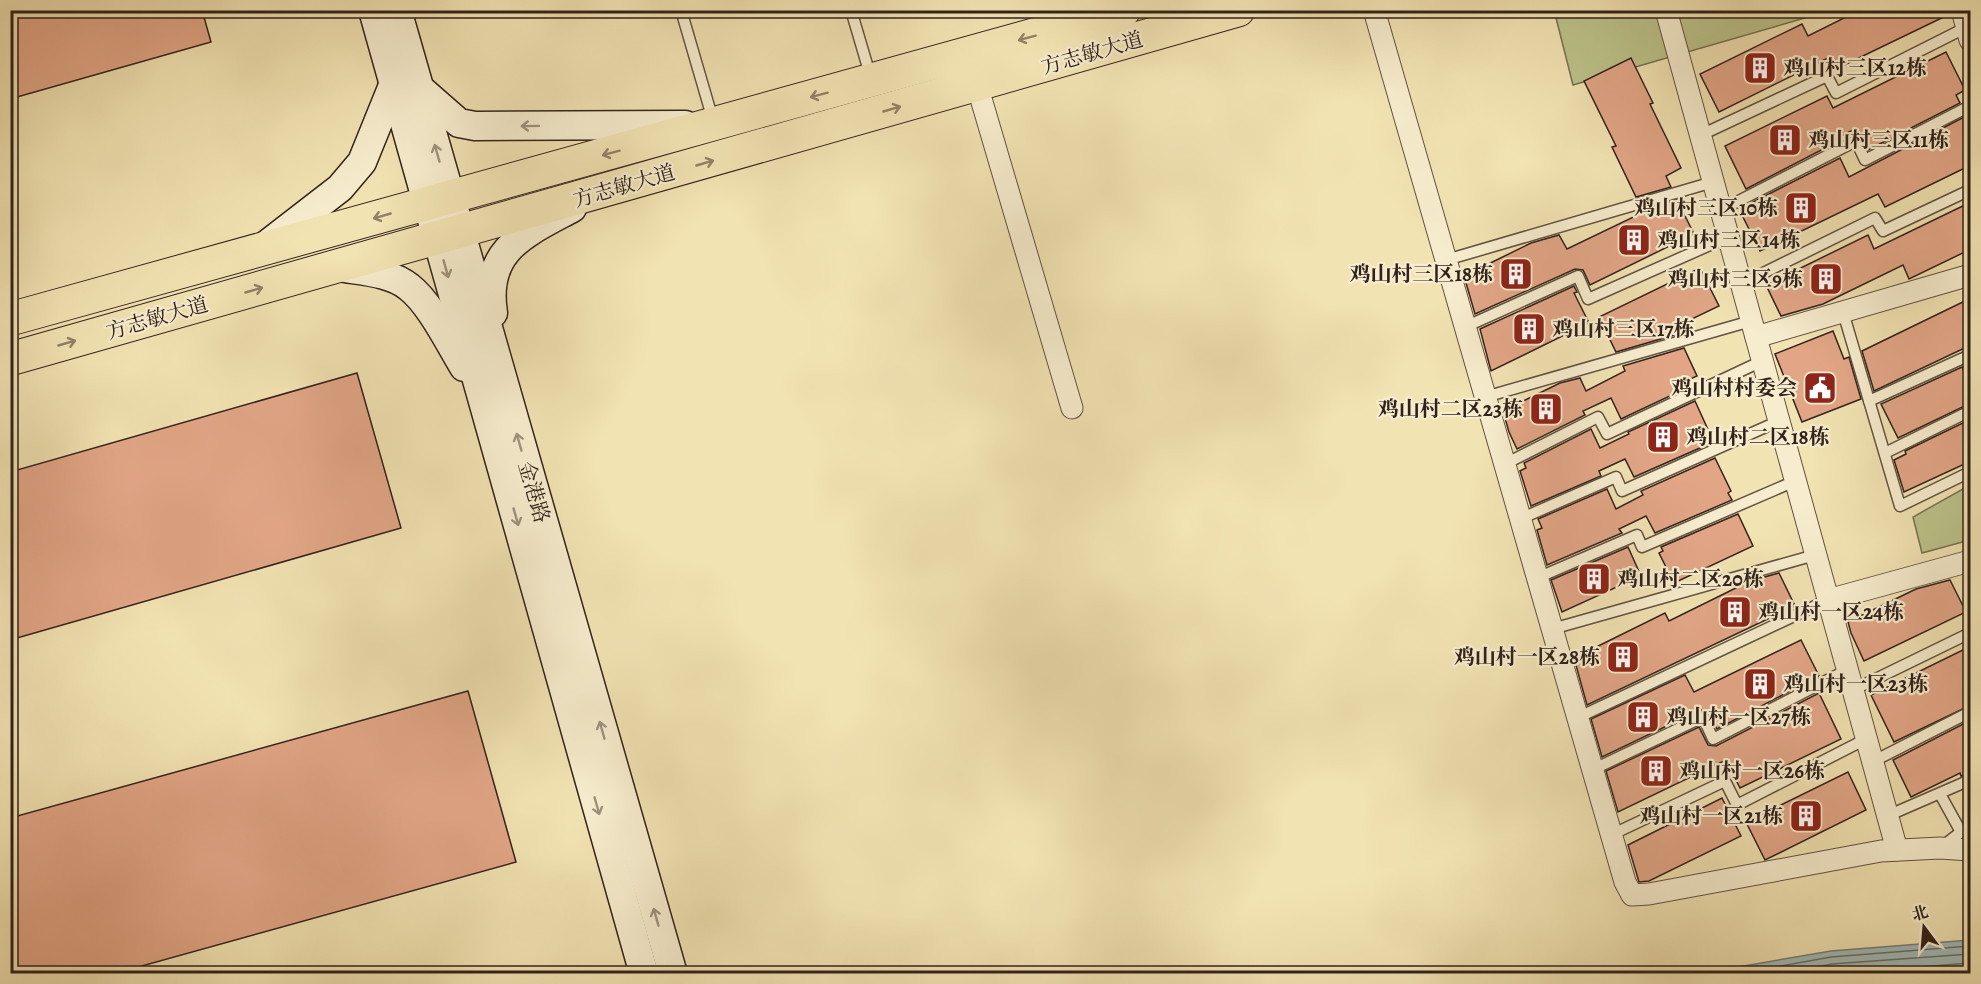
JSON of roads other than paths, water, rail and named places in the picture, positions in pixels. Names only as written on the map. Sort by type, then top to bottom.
[{"type":"main road","name":"金港路","points":[[373,10],[406,86],[493,392],[673,974]]},
{"type":"main road","name":"金港路","points":[[397,10],[406,86]]},
{"type":"main road","name":"方志敏大道","points":[[10,319],[872,81],[1073,18],[1124,10]]},
{"type":"main road","name":"方志敏大道","points":[[10,359],[1238,10]]},
{"type":"main road","points":[[260,250],[340,188],[362,162],[406,86],[459,123],[475,126],[714,124]]},
{"type":"main road","points":[[493,392],[490,295],[494,270],[505,251],[528,232],[600,193]]},
{"type":"main road","points":[[339,267],[387,276],[409,286],[424,302],[493,392]]},
{"type":"main road","name":"金港路","points":[[493,392],[644,974]]},
{"type":"street","points":[[1374,10],[1624,882],[1632,895],[1881,851],[1941,848],[1971,850]]},
{"type":"street","points":[[1666,10],[1897,850]]},
{"type":"street","points":[[977,85],[1072,408]]},
{"type":"street","points":[[1754,329],[1843,312],[1971,275]]},
{"type":"street","points":[[1828,600],[1971,561]]},
{"type":"lane","points":[[681,10],[714,124]]},
{"type":"lane","points":[[851,10],[872,81]]},
{"type":"lane","points":[[1701,135],[1827,76],[1836,93],[1966,26]]},
{"type":"lane","points":[[1721,210],[1856,141],[1865,160],[1971,106]]},
{"type":"lane","points":[[1446,260],[1713,182]]},
{"type":"lane","points":[[1741,284],[1875,218],[1882,231],[1971,190]]},
{"type":"lane","points":[[1465,327],[1578,276],[1588,299],[1728,237]]},
{"type":"lane","points":[[1843,312],[1900,506],[1971,472]]},
{"type":"lane","points":[[1485,397],[1754,329]]},
{"type":"lane","points":[[1869,402],[1971,355]]},
{"type":"lane","points":[[1504,464],[1598,417],[1607,434],[1762,361]]},
{"type":"lane","points":[[1885,453],[1971,411]]},
{"type":"lane","points":[[1520,519],[1616,477],[1622,490],[1779,421]]},
{"type":"lane","points":[[1537,578],[1637,535],[1642,547],[1795,482]]},
{"type":"lane","points":[[1552,629],[1815,555]]},
{"type":"lane","points":[[1577,718],[1828,600]]},
{"type":"lane","points":[[1592,770],[1703,717],[1713,739],[1850,680],[1971,633]]},
{"type":"lane","points":[[1872,762],[1971,711]]},
{"type":"lane","points":[[1611,835],[1725,781],[1737,806],[1866,739]]},
{"type":"lane","points":[[1887,816],[1971,780]]},
{"type":"lane","points":[[1940,794],[1961,832],[1941,848]]},
{"type":"water","points":[[1970,940],[1970,973],[1703,973],[1831,951]]},
{"type":"place","name":"鸡山村三区12栋","points":[[1760,68]]},
{"type":"place","name":"鸡山村三区11栋","points":[[1785,140]]},
{"type":"place","name":"鸡山村三区10栋","points":[[1801,208]]},
{"type":"place","name":"鸡山村三区14栋","points":[[1634,240]]},
{"type":"place","name":"鸡山村三区18栋","points":[[1516,274]]},
{"type":"place","name":"鸡山村三区9栋","points":[[1826,279]]},
{"type":"place","name":"鸡山村三区17栋","points":[[1529,329]]},
{"type":"place","name":"鸡山村村委会","points":[[1820,388]]},
{"type":"place","name":"鸡山村二区23栋","points":[[1546,409]]},
{"type":"place","name":"鸡山村二区18栋","points":[[1663,437]]},
{"type":"place","name":"鸡山村二区20栋","points":[[1594,579]]},
{"type":"place","name":"鸡山村一区24栋","points":[[1735,612]]},
{"type":"place","name":"鸡山村一区28栋","points":[[1623,657]]},
{"type":"place","name":"鸡山村一区23栋","points":[[1760,684]]},
{"type":"place","name":"鸡山村一区27栋","points":[[1643,717]]},
{"type":"place","name":"鸡山村一区26栋","points":[[1656,771]]},
{"type":"place","name":"鸡山村一区21栋","points":[[1806,816]]}]
